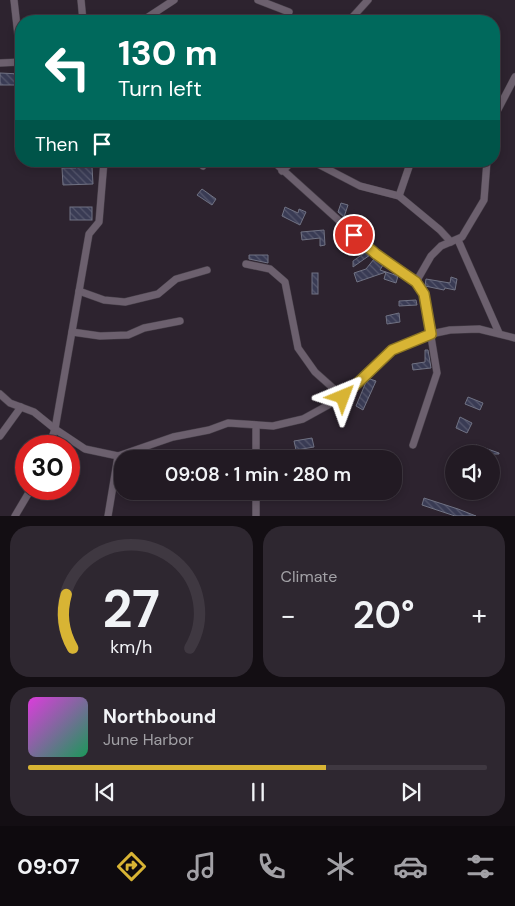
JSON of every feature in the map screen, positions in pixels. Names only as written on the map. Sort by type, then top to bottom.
[{"type":"street","points":[[14,0],[16,15]]},
{"type":"street","points":[[81,0],[82,15]]},
{"type":"street","points":[[151,15],[174,0]]},
{"type":"street","points":[[258,0],[288,12]]},
{"type":"street","points":[[354,15],[368,0]]},
{"type":"street","points":[[0,63],[15,62]]},
{"type":"street","points":[[500,106],[515,77]]},
{"type":"street","points":[[53,435],[89,234],[98,222],[103,167]]},
{"type":"street","points":[[278,167],[376,254],[416,282],[424,294],[437,373],[413,446]]},
{"type":"street","points":[[282,171],[286,167]]},
{"type":"street","points":[[324,167],[360,186],[399,196],[454,241],[499,333]]},
{"type":"street","points":[[399,196],[409,167]]},
{"type":"street","points":[[416,282],[431,256],[441,246],[462,238],[484,200],[487,167]]},
{"type":"street","points":[[246,264],[270,269],[285,282],[298,348],[314,372],[343,397]]},
{"type":"street","points":[[79,290],[104,300],[125,302],[158,294],[176,279],[207,270]]},
{"type":"street","points":[[72,332],[100,336],[128,335],[144,328],[180,321]]},
{"type":"street","points":[[135,450],[173,437],[209,430],[228,423],[273,426],[303,419],[343,397],[392,350],[431,334],[450,330],[479,329],[515,338]]},
{"type":"street","points":[[0,394],[10,403],[34,412],[55,429],[86,449],[114,455]]},
{"type":"street","points":[[0,436],[21,407]]},
{"type":"street","points":[[256,425],[256,450]]},
{"type":"street","points":[[108,516],[114,480]]},
{"type":"street","points":[[15,516],[24,500]]},
{"type":"street","points":[[256,500],[256,516]]},
{"type":"building","points":[[0,73],[15,74],[15,85],[0,85]]},
{"type":"building","points":[[92,167],[93,184],[63,185],[62,168]]},
{"type":"building","points":[[202,189],[216,199],[212,205],[197,195]]},
{"type":"building","points":[[341,203],[348,205],[344,217],[338,212]]},
{"type":"building","points":[[70,207],[92,207],[92,220],[70,220]]},
{"type":"building","points":[[285,207],[298,213],[299,209],[306,212],[300,225],[282,216]]},
{"type":"building","points":[[324,230],[325,245],[320,246],[320,238],[302,240],[301,232]]},
{"type":"building","points":[[366,252],[370,255],[353,267],[353,261]]},
{"type":"building","points":[[249,255],[268,255],[268,263],[249,259]]},
{"type":"building","points":[[374,259],[383,265],[380,270],[386,272],[357,282],[354,273],[366,269]]},
{"type":"building","points":[[386,272],[398,276],[396,283],[384,279]]},
{"type":"building","points":[[312,273],[318,273],[318,294],[312,294]]},
{"type":"building","points":[[451,277],[457,279],[455,290],[425,286],[426,279],[450,283]]},
{"type":"building","points":[[416,300],[417,305],[399,306],[399,301]]},
{"type":"building","points":[[399,313],[400,322],[387,324],[386,316]]},
{"type":"building","points":[[425,350],[428,350],[431,368],[413,370],[412,364],[425,362]]},
{"type":"building","points":[[370,379],[376,381],[363,410],[356,406],[366,382]]},
{"type":"building","points":[[468,397],[483,403],[480,410],[465,404]]},
{"type":"building","points":[[460,417],[472,423],[467,433],[456,428]]},
{"type":"building","points":[[312,438],[314,447],[296,450],[294,441]]},
{"type":"building","points":[[424,498],[476,516],[455,516],[422,505]]},
{"type":"route","points":[[343,397],[392,350],[431,334],[424,294],[416,282],[376,254],[354,235]]}]
